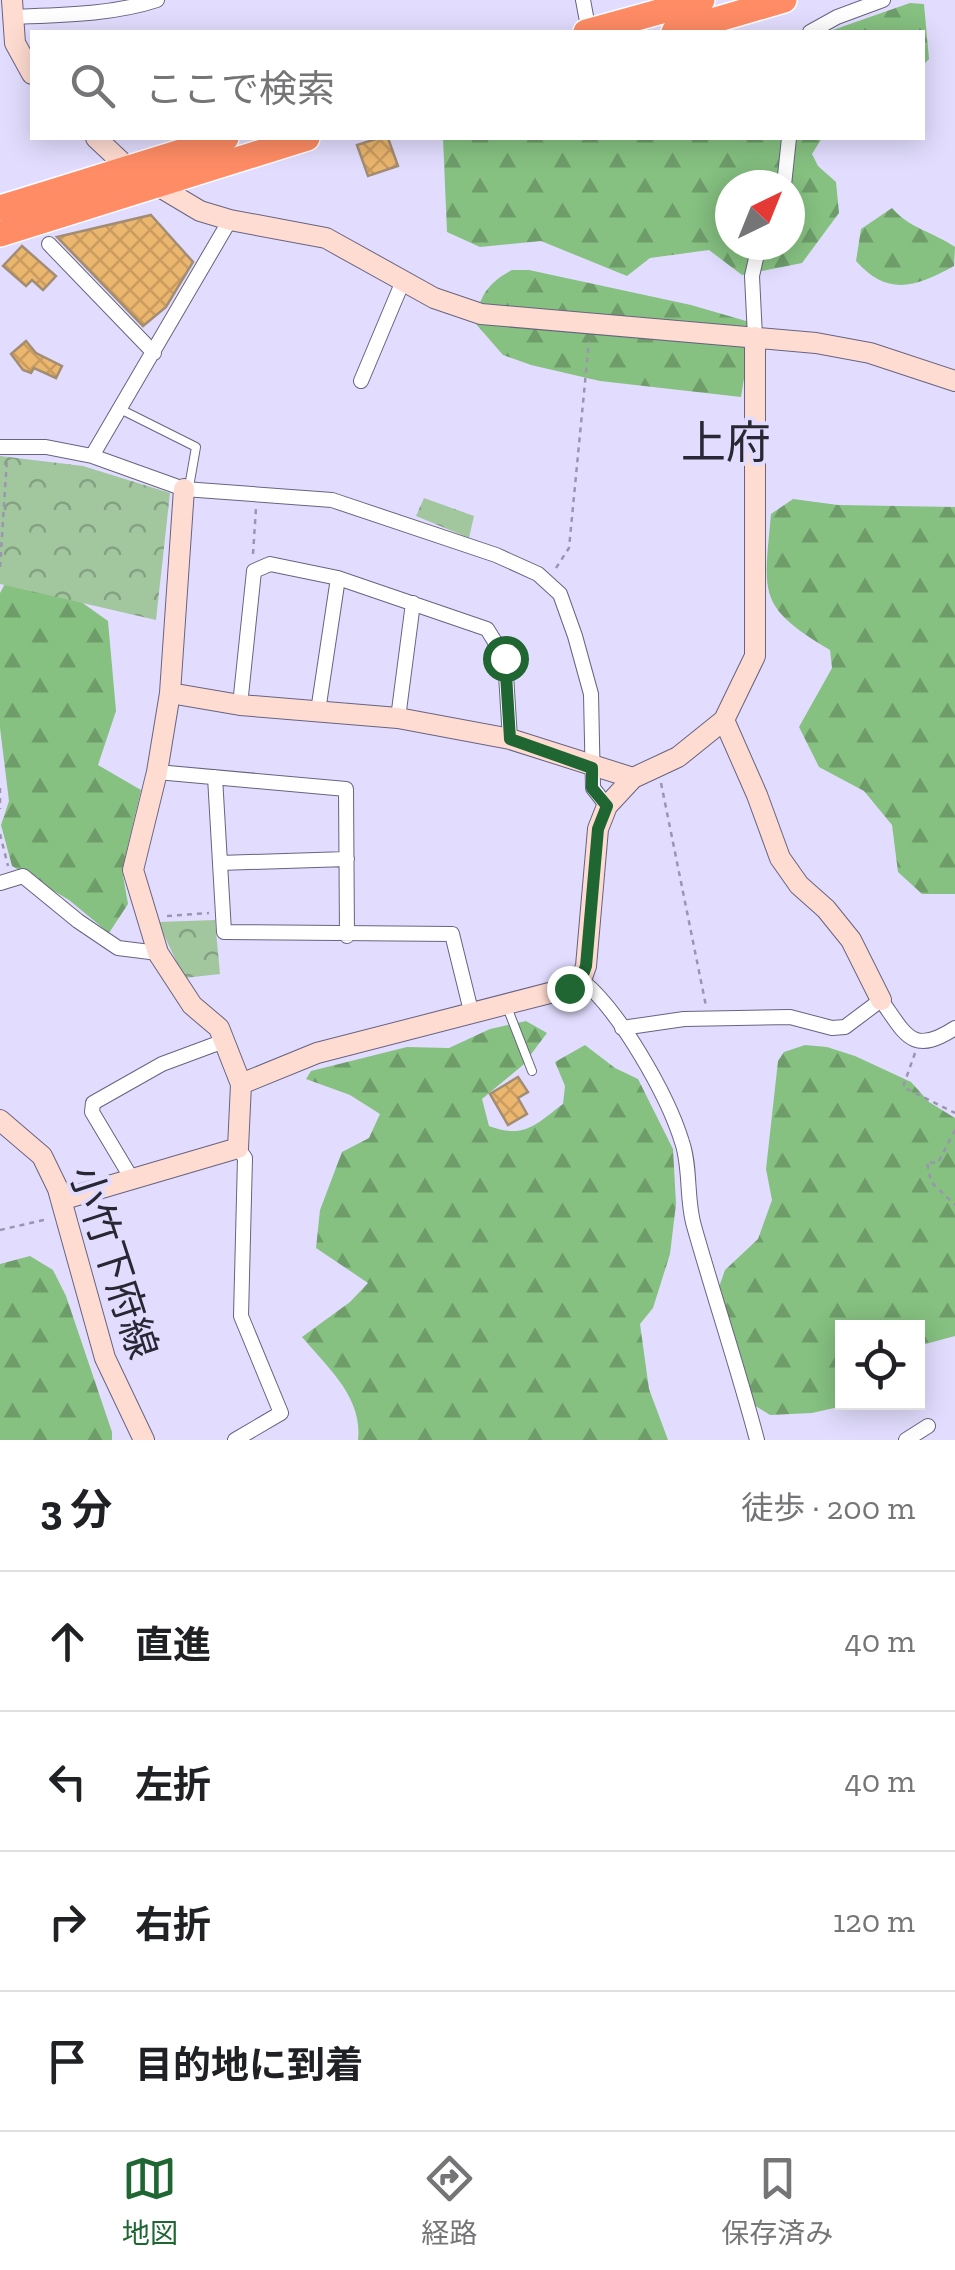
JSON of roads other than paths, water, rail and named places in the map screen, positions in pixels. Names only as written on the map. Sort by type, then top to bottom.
[{"type":"highway","points":[[595,30],[702,0]]},
{"type":"highway","points":[[681,30],[784,0]]},
{"type":"highway","points":[[0,208],[219,140]]},
{"type":"highway","points":[[0,234],[301,140]]},
{"type":"street","points":[[30,70],[15,43],[12,9],[73,14],[157,0]]},
{"type":"street","points":[[583,0],[588,30]]},
{"type":"street","points":[[814,30],[883,0]]},
{"type":"street","points":[[98,140],[128,168],[200,210],[230,220],[326,238],[434,298],[481,314],[755,337],[870,353],[955,381]]},
{"type":"street","points":[[786,170],[789,140]]},
{"type":"street","points":[[92,456],[230,220]]},
{"type":"street","points":[[48,244],[154,353]]},
{"type":"street","points":[[241,1084],[317,1053],[569,988],[581,980],[586,966],[598,829],[607,806],[633,778],[678,756],[724,720],[755,656],[752,276],[756,260]]},
{"type":"street","points":[[361,382],[403,281]]},
{"type":"street","points":[[4,447],[46,448],[92,456],[186,490],[332,500],[496,555],[545,581],[560,594],[591,694],[592,788],[607,806]]},
{"type":"street","points":[[186,490],[170,693],[157,772],[134,870],[158,953],[192,1005],[220,1028],[241,1084],[238,1148],[245,1158],[241,1316],[282,1413],[235,1440]]},
{"type":"street","points":[[240,704],[254,571],[270,564],[338,578],[487,629],[505,658],[510,739]]},
{"type":"street","points":[[318,712],[338,578]]},
{"type":"street","points":[[398,718],[413,604]]},
{"type":"street","points":[[170,693],[240,704],[398,718],[510,739],[633,778]]},
{"type":"street","points":[[724,720],[780,858],[799,885],[826,909],[851,940],[881,1000],[918,1042],[932,1043],[955,1028]]},
{"type":"street","points":[[157,772],[346,789],[347,936]]},
{"type":"street","points":[[216,777],[224,932],[452,934],[471,1012]]},
{"type":"street","points":[[220,863],[346,859]]},
{"type":"street","points":[[0,883],[23,876],[118,948],[158,953]]},
{"type":"street","points":[[581,980],[593,989],[622,1028],[663,1094],[684,1145],[692,1219],[756,1436],[770,1440]]},
{"type":"street","points":[[622,1028],[708,1018],[790,1017],[832,1028],[845,1027],[881,1000]]},
{"type":"street","points":[[132,1179],[92,1112],[93,1103],[162,1064],[224,1041]]},
{"type":"street","name":"小竹下府線","points":[[0,1120],[42,1156],[62,1208],[105,1358],[144,1440]]},
{"type":"street","points":[[62,1208],[132,1179],[238,1148]]},
{"type":"street","points":[[906,1440],[928,1426]]},
{"type":"lane","points":[[120,409],[196,448],[186,490]]},
{"type":"lane","points":[[506,1003],[532,1071]]},
{"type":"district","name":"上府","points":[[726,443]]}]
